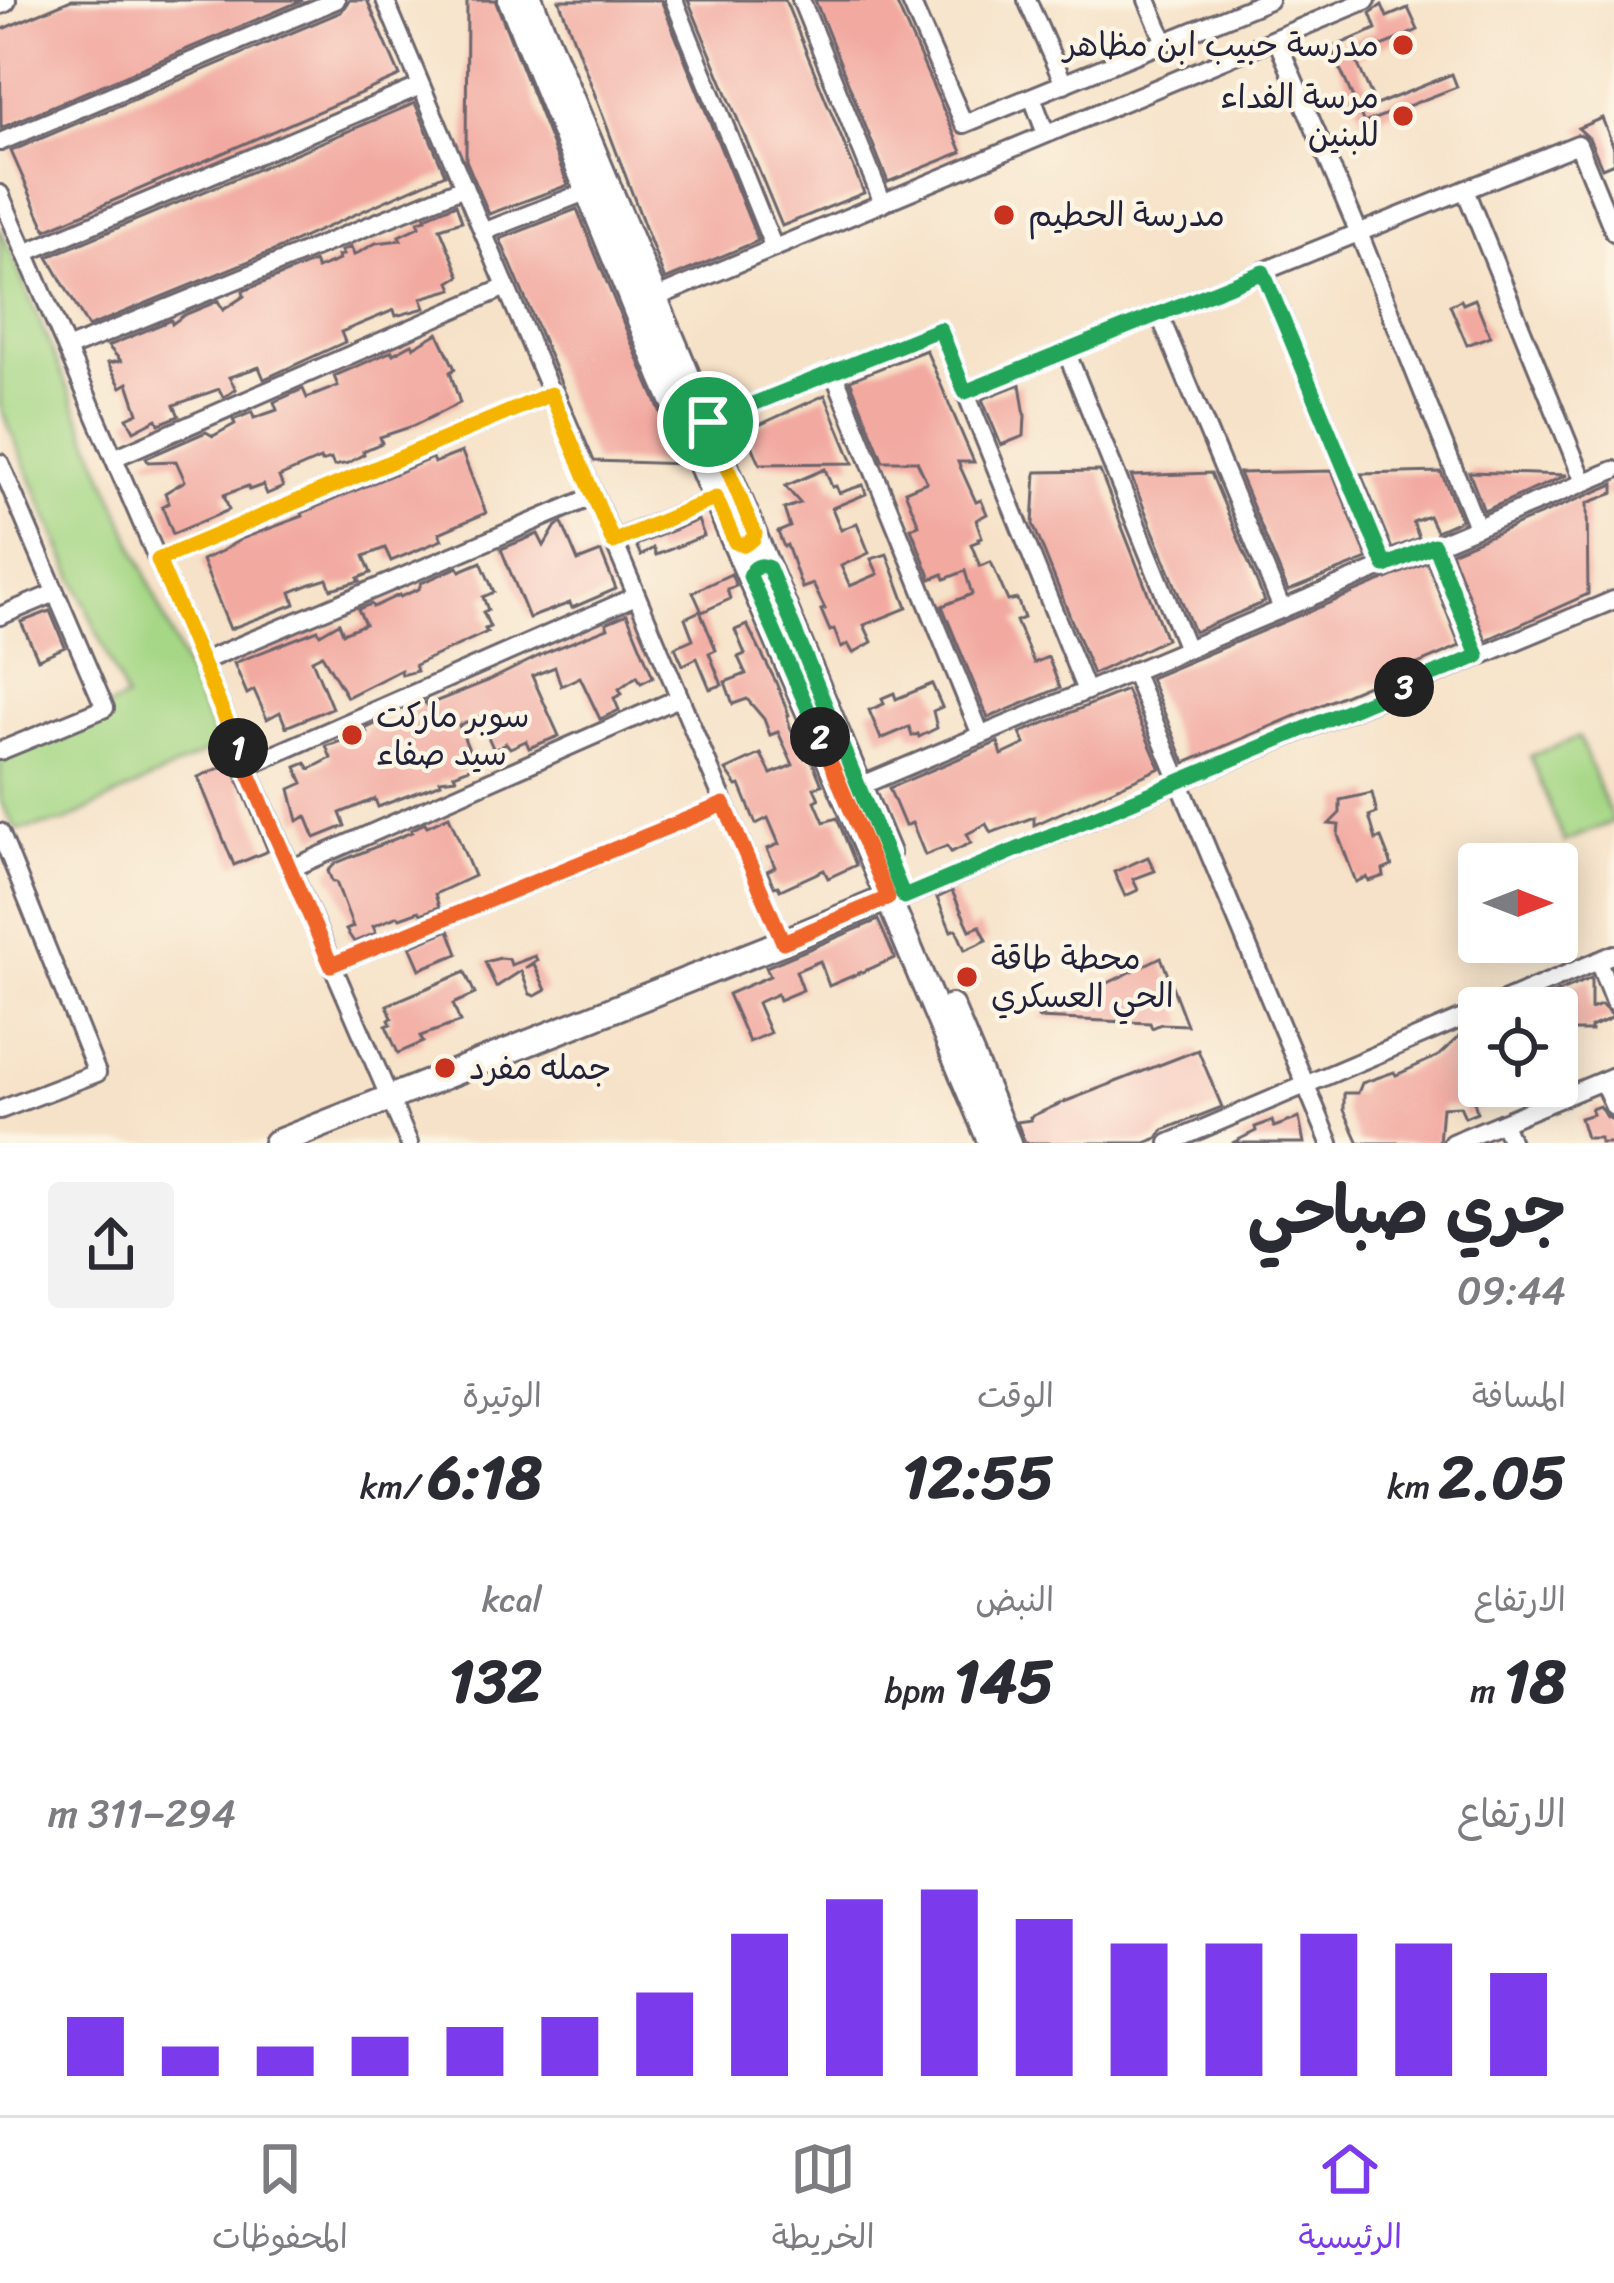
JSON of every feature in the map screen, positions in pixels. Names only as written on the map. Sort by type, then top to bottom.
[{"type":"street","points":[[0,142],[336,0]]},
{"type":"street","points":[[385,0],[783,942]]},
{"type":"street","points":[[511,0],[663,377],[716,498],[745,538]]},
{"type":"street","points":[[530,0],[708,422],[759,572],[896,897],[1008,1143]]},
{"type":"street","points":[[674,0],[774,248]]},
{"type":"street","points":[[800,0],[883,202]]},
{"type":"street","points":[[910,0],[964,124],[1264,1]]},
{"type":"street","points":[[1027,0],[1064,83]]},
{"type":"street","points":[[1147,0],[1165,43]]},
{"type":"street","points":[[655,298],[1367,0]]},
{"type":"street","points":[[1276,38],[1477,527]]},
{"type":"street","points":[[26,253],[421,86]]},
{"type":"street","points":[[1032,97],[1046,134]]},
{"type":"street","points":[[965,392],[1578,144],[1614,232]]},
{"type":"street","points":[[67,349],[464,188]]},
{"type":"street","points":[[1465,190],[1584,482]]},
{"type":"street","points":[[483,232],[588,191]]},
{"type":"street","points":[[0,194],[409,1143]]},
{"type":"street","points":[[1263,272],[1385,566]]},
{"type":"street","points":[[114,458],[506,286]]},
{"type":"street","points":[[1159,314],[1282,609]]},
{"type":"street","points":[[708,422],[940,329],[1086,691]]},
{"type":"street","points":[[1066,352],[1187,649]]},
{"type":"street","points":[[833,371],[981,735]]},
{"type":"street","points":[[158,560],[551,394]]},
{"type":"street","points":[[0,463],[8,503],[56,593],[105,708],[0,751]]},
{"type":"street","points":[[860,786],[1614,470]]},
{"type":"street","points":[[201,662],[594,496]]},
{"type":"street","points":[[613,542],[716,498]]},
{"type":"street","points":[[1434,545],[1478,656]]},
{"type":"street","points":[[759,572],[860,786],[896,897],[991,1143]]},
{"type":"street","points":[[0,616],[56,593]]},
{"type":"street","points":[[246,767],[636,596]]},
{"type":"street","points":[[276,1143],[1180,783],[1614,601]]},
{"type":"street","points":[[1133,671],[1330,1143]]},
{"type":"street","points":[[290,869],[679,698]]},
{"type":"street","points":[[331,965],[724,804]]},
{"type":"street","points":[[0,832],[97,1073],[0,1110]]},
{"type":"street","points":[[1536,987],[1606,957],[1614,1002]]},
{"type":"street","points":[[1169,1143],[1458,1021]]},
{"type":"street","points":[[1452,1143],[1608,1079],[1614,1107]]},
{"type":"street","points":[[1503,1122],[1511,1143]]},
{"type":"green space","points":[[0,227],[218,746],[64,822],[17,830],[0,801],[0,756],[126,699],[0,406]]},
{"type":"green space","points":[[1579,737],[1613,822],[1564,842],[1530,756]]},
{"type":"building","points":[[71,0],[303,0],[1,128],[0,30]]},
{"type":"building","points":[[349,0],[367,0],[400,76],[46,230],[11,151],[341,12]]},
{"type":"building","points":[[467,0],[495,0],[568,185],[489,214],[466,160]]},
{"type":"building","points":[[559,0],[661,0],[758,241],[665,280]]},
{"type":"building","points":[[688,0],[785,0],[864,193],[782,226]]},
{"type":"building","points":[[815,0],[895,0],[962,152],[888,182]]},
{"type":"building","points":[[1382,5],[1387,17],[1408,8],[1418,30],[1355,58],[1376,105],[1452,74],[1457,87],[1364,123],[1331,48],[1376,29],[1370,13]]},
{"type":"building","points":[[415,103],[445,174],[271,252],[88,327],[48,257]]},
{"type":"building","points":[[1602,118],[1614,148],[1614,163],[1602,168],[1589,138],[1578,128]]},
{"type":"building","points":[[456,204],[462,221],[440,228],[460,276],[450,282],[453,289],[421,298],[425,308],[396,316],[394,310],[341,332],[345,342],[264,379],[259,367],[229,377],[236,389],[229,394],[223,397],[219,389],[174,405],[179,416],[159,424],[157,419],[134,431],[127,418],[138,413],[128,383],[121,387],[108,363],[121,361],[108,346],[171,320],[172,324],[218,301],[223,310],[244,296],[243,291],[314,262],[317,269],[339,260],[341,251],[351,247],[354,255],[376,243],[401,240],[399,236],[420,226],[418,221]]},
{"type":"building","points":[[577,209],[683,464],[594,461],[500,239]]},
{"type":"building","points":[[1475,299],[1490,336],[1467,345],[1450,305]]},
{"type":"building","points":[[438,333],[455,369],[450,372],[460,403],[380,437],[382,443],[348,463],[334,466],[331,459],[320,459],[279,477],[283,487],[267,494],[263,485],[224,495],[229,510],[173,534],[162,506],[169,503],[165,493],[185,481],[176,461],[148,462],[146,458],[206,432],[213,436],[252,412],[254,418],[277,410],[274,402],[303,389],[307,398],[338,386],[334,376],[392,351],[414,347]]},
{"type":"building","points":[[926,350],[974,462],[958,462],[976,502],[981,500],[987,514],[976,520],[982,537],[971,544],[980,566],[991,562],[1008,601],[1017,599],[1024,618],[1016,621],[1034,663],[1048,657],[1060,688],[988,718],[942,606],[972,594],[965,571],[931,579],[911,528],[919,525],[905,491],[927,482],[917,461],[883,461],[850,380]]},
{"type":"building","points":[[1020,384],[1024,436],[1001,445],[982,399]]},
{"type":"building","points":[[825,395],[853,463],[760,464],[746,431]]},
{"type":"building","points":[[462,452],[486,513],[439,533],[442,540],[391,561],[385,548],[364,556],[371,573],[358,578],[360,581],[331,589],[327,579],[311,584],[291,592],[295,604],[230,629],[202,560],[432,458],[434,463]]},
{"type":"building","points":[[825,469],[839,493],[863,485],[866,494],[832,508],[841,530],[857,523],[869,553],[841,566],[850,586],[878,574],[871,559],[887,554],[907,608],[864,625],[872,642],[853,653],[848,644],[841,648],[834,629],[830,631],[813,584],[802,588],[778,532],[790,527],[784,509],[800,503],[785,486]]},
{"type":"building","points":[[1100,471],[1166,639],[1093,674],[1033,524],[1036,472]]},
{"type":"building","points":[[1332,471],[1368,559],[1288,591],[1239,473]]},
{"type":"building","points":[[1441,472],[1461,520],[1436,531],[1429,516],[1413,522],[1419,538],[1392,549],[1361,474]]},
{"type":"building","points":[[1469,472],[1567,475],[1484,511]]},
{"type":"building","points":[[1211,473],[1265,602],[1194,632],[1131,476]]},
{"type":"building","points":[[1614,484],[1614,493],[1587,503],[1588,594],[1486,640],[1451,552]]},
{"type":"building","points":[[698,520],[704,536],[656,555],[653,548],[641,556],[636,545]]},
{"type":"building","points":[[562,523],[578,561],[601,552],[616,589],[572,608],[570,603],[529,618],[501,549],[538,534],[544,546]]},
{"type":"building","points":[[481,562],[494,592],[483,597],[487,632],[415,665],[417,671],[402,675],[401,670],[347,697],[322,655],[312,660],[332,708],[286,727],[280,712],[267,719],[254,690],[247,694],[234,663],[339,623],[343,633],[365,624],[358,609],[400,597],[458,567],[460,571]]},
{"type":"building","points":[[1427,562],[1460,646],[1380,680],[1379,685],[1370,684],[1185,763],[1150,678]]},
{"type":"building","points":[[731,574],[736,586],[727,589],[730,599],[702,612],[693,592]]},
{"type":"building","points":[[50,611],[65,647],[38,659],[21,622]]},
{"type":"building","points":[[700,611],[716,650],[709,653],[722,685],[710,689],[697,658],[683,665],[675,647],[693,639],[685,618]]},
{"type":"building","points":[[627,614],[653,677],[641,683],[637,676],[619,689],[622,694],[614,698],[619,710],[600,719],[580,677],[561,686],[555,667],[532,676],[559,736],[529,748],[526,741],[494,750],[479,717],[459,725],[474,763],[454,774],[456,778],[440,780],[378,807],[375,799],[340,813],[345,826],[315,838],[306,816],[298,821],[290,789],[303,783],[296,767],[306,763],[310,769],[331,758],[326,746],[367,733],[365,729],[384,720],[387,729],[410,719],[407,710],[488,681],[608,628],[606,623]]},
{"type":"building","points":[[747,625],[775,680],[804,758],[810,756],[822,785],[814,788],[824,822],[837,818],[856,865],[828,878],[824,870],[780,890],[767,871],[775,867],[767,849],[779,844],[768,818],[756,824],[740,785],[726,770],[761,754],[771,774],[793,765],[778,732],[770,735],[747,699],[733,704],[725,682],[746,674],[738,657],[745,654],[735,630]]},
{"type":"building","points":[[932,684],[942,707],[933,711],[937,728],[919,737],[912,736],[909,727],[881,739],[869,710],[894,693],[896,699]]},
{"type":"building","points":[[1126,690],[1160,768],[1034,825],[1034,817],[991,833],[986,824],[967,834],[971,843],[951,852],[947,846],[925,855],[912,823],[905,826],[889,788],[998,742],[1002,755],[1025,744],[1020,733]]},
{"type":"building","points":[[231,763],[268,851],[234,865],[198,777]]},
{"type":"building","points":[[1372,793],[1377,813],[1369,816],[1376,840],[1381,838],[1392,866],[1383,870],[1384,876],[1356,882],[1338,835],[1339,825],[1329,824],[1340,813],[1340,800]]},
{"type":"building","points":[[449,816],[474,876],[435,894],[439,907],[373,926],[376,933],[354,942],[346,930],[353,927],[328,871],[336,863]]},
{"type":"building","points":[[1148,857],[1155,871],[1133,879],[1138,890],[1125,896],[1114,872]]},
{"type":"building","points":[[952,891],[970,930],[980,926],[987,940],[965,950],[937,898]]},
{"type":"building","points":[[878,920],[895,958],[829,986],[820,961],[796,971],[803,990],[757,1003],[770,1033],[749,1042],[728,994],[770,976],[766,967]]},
{"type":"building","points":[[449,930],[458,954],[420,969],[410,946]]},
{"type":"building","points":[[535,956],[537,960],[525,968],[534,964],[546,990],[535,996],[521,971],[496,987],[485,962],[509,959],[511,965]]},
{"type":"building","points":[[1161,957],[1187,1025],[1152,1028],[1150,1023],[1037,1018]]},
{"type":"building","points":[[465,972],[475,994],[453,1004],[460,1022],[420,1036],[423,1042],[398,1053],[386,1026],[392,1018],[387,1005]]},
{"type":"building","points":[[1591,978],[1591,1009],[1601,1005],[1614,1017],[1591,1031],[1578,1031],[1578,987],[1570,987]]},
{"type":"building","points":[[1458,1037],[1458,1106],[1442,1107],[1439,1143],[1359,1143],[1344,1110],[1344,1093],[1358,1093],[1362,1083],[1396,1075],[1438,1056]]},
{"type":"building","points":[[1198,1050],[1222,1107],[1163,1130],[1145,1143],[1025,1143],[1017,1122]]},
{"type":"building","points":[[1599,1106],[1614,1120],[1614,1143],[1586,1138],[1580,1118]]},
{"type":"building","points":[[1460,1107],[1476,1107],[1477,1112],[1465,1117]]},
{"type":"building","points":[[1299,1118],[1304,1143],[1232,1143],[1256,1131],[1255,1127],[1272,1121],[1274,1127]]},
{"type":"place","name":"مدرسة حبيب ابن مظاهر","points":[[1403,45]]},
{"type":"place","name":"مرسة الفداء للبنين","points":[[1403,116]]},
{"type":"place","name":"مدرسة الحطيم","points":[[1004,215]]},
{"type":"place","name":"سوبر ماركت سيد صفاء","points":[[352,735]]},
{"type":"place","name":"محطة طاقة الحي العسكري","points":[[967,977]]},
{"type":"place","name":"جمله مفرد","points":[[445,1068]]},
{"type":"route","points":[[1263,272],[1385,566],[1434,545],[1478,656],[904,897],[769,568],[760,566],[750,576],[888,898],[783,942],[724,804],[331,965],[158,560],[551,394],[613,542],[716,498],[735,542],[744,545],[755,534],[708,422],[940,329],[965,392],[1263,272]]}]
